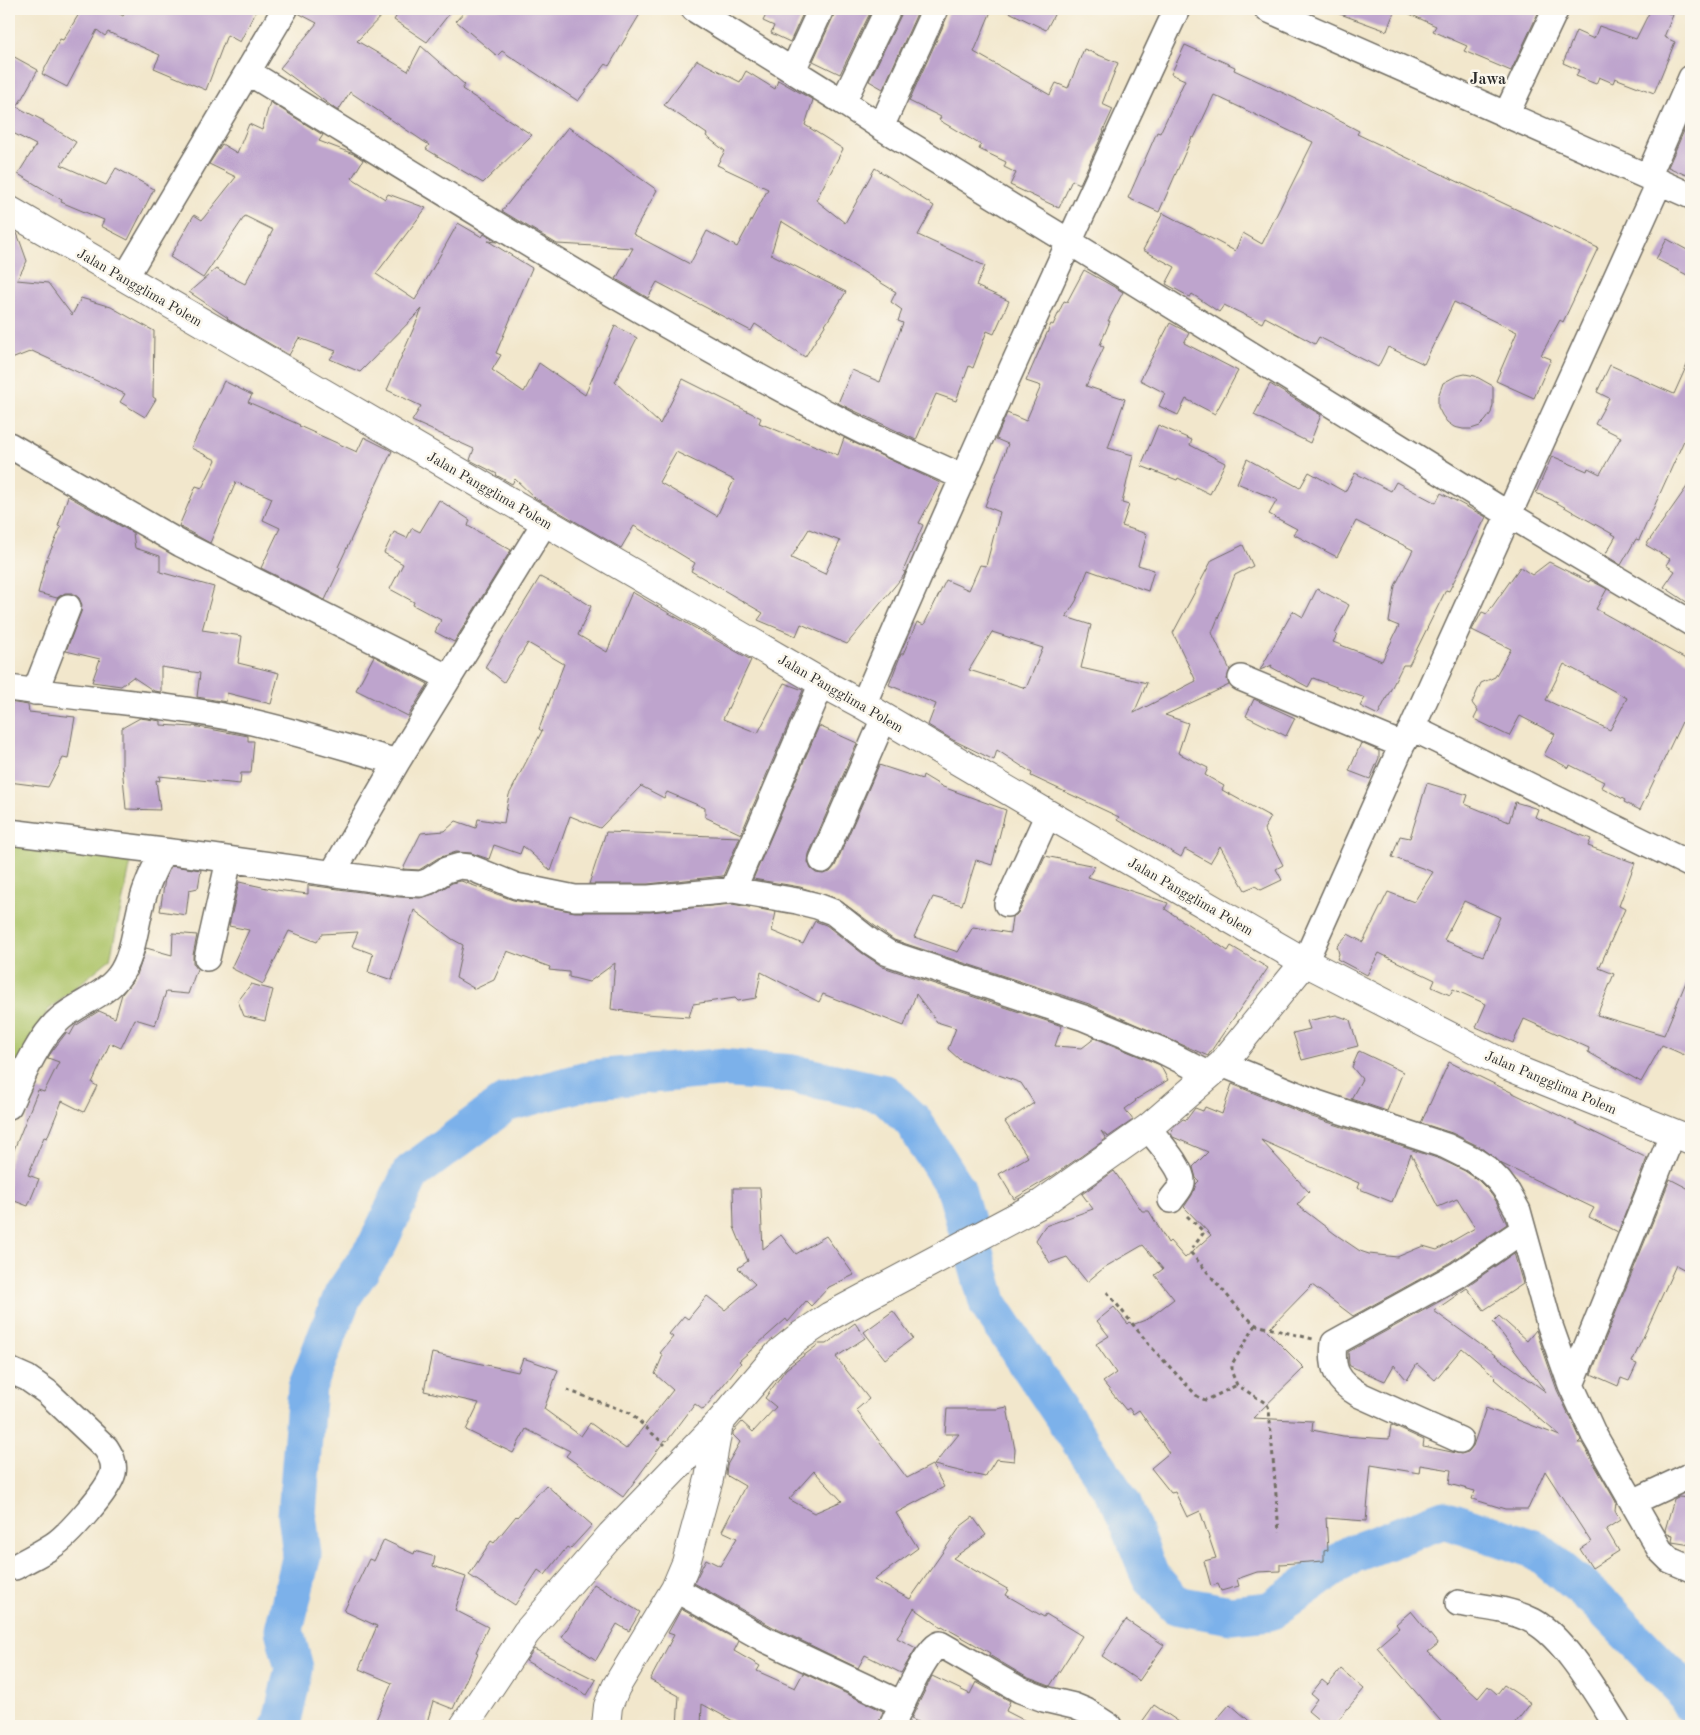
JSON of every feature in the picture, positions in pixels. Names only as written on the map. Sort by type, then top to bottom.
[{"type":"street","points":[[125,278],[285,9]]},
{"type":"street","points":[[694,9],[881,127],[1508,514],[1691,623]]},
{"type":"street","points":[[793,70],[821,9]]},
{"type":"street","points":[[843,102],[888,9]]},
{"type":"street","points":[[881,127],[935,9]]},
{"type":"street","points":[[822,860],[874,711],[962,477],[1068,241],[1177,9]]},
{"type":"street","points":[[1267,9],[1691,196]]},
{"type":"street","points":[[1506,115],[1556,9]]},
{"type":"street","points":[[248,72],[567,267],[698,344],[843,422],[962,477]]},
{"type":"street","points":[[464,1726],[526,1633],[552,1602],[610,1535],[719,1423],[779,1353],[830,1316],[868,1294],[1042,1202],[1148,1128],[1216,1070],[1305,962],[1508,514],[1654,180],[1691,78]]},
{"type":"street","name":"Jalan Pangglima Polem","points":[[9,210],[1305,962],[1510,1067],[1682,1136]]},
{"type":"street","points":[[9,445],[181,544],[449,678]]},
{"type":"street","points":[[332,874],[397,762],[544,522]]},
{"type":"street","points":[[35,692],[68,607]]},
{"type":"street","points":[[1241,678],[1407,736],[1691,866]]},
{"type":"street","points":[[732,890],[822,683]]},
{"type":"street","points":[[9,688],[142,704],[242,720],[397,762]]},
{"type":"street","points":[[1008,904],[1048,814]]},
{"type":"street","points":[[9,832],[371,880],[415,884],[429,881],[452,868],[469,867],[516,886],[575,898],[649,898],[732,890],[797,901],[833,912],[870,942],[888,953],[1084,1018],[1161,1050],[1216,1070],[1446,1146],[1487,1169],[1508,1193],[1518,1211],[1549,1323],[1572,1385],[1594,1436],[1660,1550],[1670,1560],[1691,1569]]},
{"type":"street","points":[[9,1106],[45,1036],[55,1024],[78,1005],[107,988],[120,975],[129,956],[146,889],[163,851]]},
{"type":"street","points":[[207,958],[229,860]]},
{"type":"street","points":[[1148,1128],[1182,1177],[1182,1186],[1171,1200]]},
{"type":"street","points":[[1572,1385],[1682,1136]]},
{"type":"street","points":[[1460,1440],[1346,1387],[1340,1380],[1334,1366],[1334,1343],[1456,1275],[1523,1230]]},
{"type":"street","points":[[9,1370],[27,1378],[47,1392],[106,1448],[114,1467],[107,1485],[70,1530],[53,1546],[15,1567]]},
{"type":"street","points":[[606,1726],[608,1706],[616,1687],[675,1588],[686,1563],[709,1479],[719,1423]]},
{"type":"street","points":[[1633,1502],[1691,1475]]},
{"type":"street","points":[[675,1588],[897,1715],[926,1658],[932,1649],[940,1644],[1020,1690],[1044,1700],[1074,1706],[1110,1726]]},
{"type":"street","points":[[1458,1603],[1509,1612],[1534,1621],[1562,1645],[1615,1726]]},
{"type":"path","points":[[1171,1200],[1204,1232],[1192,1248],[1191,1254],[1244,1315],[1256,1325],[1334,1343]]},
{"type":"path","points":[[1107,1292],[1151,1347],[1197,1396],[1205,1400],[1209,1399],[1237,1385]]},
{"type":"path","points":[[1256,1325],[1232,1364],[1232,1373],[1237,1385],[1267,1404],[1269,1409],[1279,1532]]},
{"type":"path","points":[[566,1390],[630,1413],[683,1460]]},
{"type":"green space","points":[[9,838],[133,853],[110,959],[48,1010],[9,1086]]},
{"type":"building","points":[[82,9],[111,9],[123,16],[129,9],[257,9],[240,42],[227,35],[206,90],[154,68],[160,55],[108,32],[105,36],[97,30],[67,87],[42,74],[60,39],[63,40]]},
{"type":"building","points":[[299,9],[388,9],[357,41],[408,71],[421,46],[465,85],[462,89],[532,135],[483,183],[426,149],[429,145],[350,92],[338,111],[280,68],[317,23],[298,13]]},
{"type":"building","points":[[401,9],[453,9],[427,42],[394,20]]},
{"type":"building","points":[[467,9],[643,9],[609,66],[606,64],[578,101],[502,51],[497,56],[456,21]]},
{"type":"building","points":[[769,9],[805,9],[790,42],[771,33],[774,26],[763,21]]},
{"type":"building","points":[[835,9],[872,9],[840,74],[813,61]]},
{"type":"building","points":[[902,9],[919,9],[883,89],[869,81],[901,15]]},
{"type":"building","points":[[949,9],[992,9],[974,52],[1050,95],[1056,83],[1068,88],[1084,49],[1118,63],[1102,104],[1113,109],[1080,184],[1072,180],[1059,208],[1010,185],[1016,173],[1004,167],[1006,162],[979,149],[981,145],[939,120],[941,117],[909,101]]},
{"type":"building","points":[[1003,9],[1057,9],[1046,30]]},
{"type":"building","points":[[1332,9],[1395,9],[1387,31],[1332,11]]},
{"type":"building","points":[[1399,9],[1540,9],[1511,71],[1464,51],[1467,46],[1433,31],[1436,26]]},
{"type":"building","points":[[1651,9],[1658,9],[1673,15],[1664,37],[1675,42],[1654,93],[1615,78],[1613,83],[1599,77],[1596,84],[1576,76],[1579,70],[1563,63],[1576,31],[1594,39],[1599,26],[1636,39]]},
{"type":"building","points":[[1185,45],[1235,67],[1234,70],[1307,104],[1359,131],[1357,134],[1598,248],[1563,322],[1560,320],[1541,355],[1551,359],[1534,398],[1496,381],[1517,332],[1454,302],[1424,364],[1388,347],[1378,367],[1319,337],[1315,344],[1265,317],[1262,323],[1224,305],[1219,312],[1192,294],[1190,297],[1166,284],[1175,267],[1143,250],[1163,213],[1235,251],[1243,233],[1262,244],[1313,142],[1214,95],[1194,138],[1192,137],[1159,212],[1128,198],[1157,132],[1160,133],[1185,80],[1171,74]]},
{"type":"building","points":[[9,54],[38,70],[17,107],[44,121],[76,142],[61,165],[106,185],[116,168],[154,189],[128,240],[101,226],[104,220],[61,202],[62,200],[18,174],[36,145],[9,131]]},
{"type":"building","points":[[697,60],[740,82],[746,71],[775,89],[778,80],[813,100],[805,125],[843,149],[816,200],[845,223],[875,168],[934,206],[918,235],[985,266],[976,286],[1009,301],[994,334],[987,331],[973,368],[969,366],[956,401],[936,394],[916,440],[838,403],[852,370],[880,382],[903,323],[898,321],[902,310],[891,302],[896,292],[781,221],[771,254],[846,292],[805,357],[755,324],[751,331],[657,282],[648,298],[616,279],[633,248],[557,244],[502,211],[568,127],[657,190],[633,234],[690,264],[707,231],[737,247],[768,189],[717,165],[725,151],[706,136],[707,134],[664,105]]},
{"type":"building","points":[[270,102],[323,135],[319,141],[356,155],[363,160],[352,178],[385,199],[388,194],[426,208],[376,274],[415,300],[458,223],[482,237],[484,234],[497,242],[488,241],[532,268],[496,353],[501,355],[492,370],[524,392],[539,363],[585,395],[615,326],[637,338],[615,382],[660,424],[683,379],[761,418],[759,423],[838,455],[844,438],[940,483],[919,523],[923,525],[903,571],[905,572],[904,575],[847,644],[801,624],[796,636],[758,620],[763,613],[691,571],[695,563],[634,526],[621,548],[535,498],[515,479],[512,484],[470,460],[474,449],[412,421],[421,406],[387,390],[422,309],[360,372],[330,359],[336,351],[299,338],[289,355],[227,319],[189,292],[216,269],[245,284],[273,230],[245,216],[203,278],[170,257],[194,215],[202,220],[236,177],[209,164],[222,144],[237,153],[249,124],[262,130]],"holes":[[[676,452],[734,480],[717,516],[659,482]],[[809,529],[840,541],[825,574],[791,558]]]},
{"type":"building","points":[[1691,115],[1691,165],[1686,175],[1668,167]]},
{"type":"building","points":[[9,228],[17,233],[27,261],[17,280],[48,283],[72,315],[81,298],[111,307],[154,331],[153,397],[156,399],[145,417],[120,402],[125,394],[32,351],[9,360]]},
{"type":"building","points":[[1667,239],[1691,252],[1691,277],[1656,259]]},
{"type":"building","points":[[1084,270],[1123,292],[1108,321],[1110,321],[1100,345],[1104,347],[1086,386],[1125,399],[1108,448],[1133,455],[1122,503],[1129,505],[1122,526],[1147,534],[1138,565],[1154,570],[1148,591],[1088,570],[1076,601],[1066,617],[1091,625],[1081,668],[1147,683],[1134,713],[1196,681],[1173,633],[1212,560],[1243,545],[1253,566],[1235,575],[1212,633],[1230,670],[1227,679],[1229,685],[1165,715],[1188,723],[1178,753],[1208,768],[1205,775],[1224,786],[1222,790],[1271,817],[1264,829],[1283,865],[1276,869],[1282,880],[1261,890],[1255,886],[1245,890],[1220,846],[1210,863],[1185,849],[1181,857],[1117,820],[1119,817],[1031,776],[1032,773],[997,750],[994,760],[953,740],[928,725],[936,704],[889,685],[901,654],[903,654],[917,622],[924,625],[946,580],[969,590],[980,565],[986,566],[1000,512],[985,506],[1008,444],[996,439],[1007,413],[1026,421],[1041,386],[1026,381],[1051,324],[1053,325],[1064,301],[1067,302]],"holes":[[[992,632],[1043,648],[1026,688],[969,670]]]},
{"type":"building","points":[[1170,323],[1189,333],[1184,343],[1238,371],[1215,414],[1186,399],[1178,415],[1159,406],[1165,393],[1140,380]]},
{"type":"building","points":[[1691,356],[1691,425],[1639,540],[1636,539],[1621,565],[1605,555],[1616,536],[1536,493],[1552,456],[1587,471],[1588,468],[1600,474],[1621,437],[1595,424],[1609,398],[1597,392],[1610,365],[1674,394]]},
{"type":"building","points":[[1465,374],[1475,376],[1493,386],[1491,413],[1480,426],[1471,429],[1454,427],[1447,422],[1438,407],[1438,397],[1443,383],[1456,376]]},
{"type":"building","points":[[224,381],[252,395],[248,402],[357,452],[364,437],[392,451],[338,567],[340,568],[325,600],[261,568],[280,528],[263,520],[272,498],[236,482],[210,543],[179,526],[196,486],[202,488],[216,460],[191,448]]},
{"type":"building","points":[[1270,384],[1321,415],[1310,443],[1254,415]]},
{"type":"building","points":[[1158,425],[1192,440],[1190,445],[1225,463],[1210,494],[1178,478],[1177,480],[1141,466]]},
{"type":"building","points":[[1247,459],[1300,488],[1309,472],[1345,492],[1355,473],[1391,491],[1396,482],[1436,503],[1441,493],[1486,517],[1449,591],[1446,590],[1409,665],[1403,665],[1378,715],[1360,706],[1365,698],[1313,678],[1308,687],[1271,667],[1272,665],[1260,670],[1293,611],[1303,617],[1317,589],[1349,605],[1333,642],[1382,661],[1399,626],[1389,622],[1395,586],[1413,550],[1356,521],[1337,557],[1293,534],[1297,529],[1269,514],[1277,500],[1237,483]]},
{"type":"building","points":[[1691,481],[1691,605],[1664,587],[1675,571],[1666,565],[1670,559],[1646,545]]},
{"type":"building","points":[[68,496],[133,533],[135,548],[160,556],[160,572],[214,587],[202,630],[242,636],[238,663],[279,673],[271,704],[227,693],[226,702],[197,697],[200,673],[161,667],[161,692],[154,691],[133,677],[121,686],[92,682],[100,659],[66,651],[81,612],[82,605],[79,598],[73,593],[65,593],[57,598],[38,593],[46,561],[61,527],[58,526]]},
{"type":"building","points":[[439,500],[470,520],[468,526],[511,550],[454,642],[435,632],[441,620],[413,605],[414,602],[390,589],[403,564],[384,553],[394,532],[407,538],[412,528],[420,532]]},
{"type":"building","points":[[1549,562],[1607,589],[1596,609],[1691,662],[1691,703],[1640,810],[1601,787],[1604,782],[1570,765],[1569,768],[1544,755],[1555,734],[1520,716],[1509,736],[1474,719],[1478,711],[1472,703],[1481,683],[1495,677],[1511,649],[1472,630],[1482,612],[1487,614],[1520,567],[1532,575]],"holes":[[[1564,664],[1627,698],[1610,730],[1546,700]]]},
{"type":"building","points":[[540,577],[591,606],[578,635],[607,652],[632,592],[751,660],[723,719],[758,733],[784,683],[803,690],[741,834],[705,817],[705,808],[667,792],[664,798],[641,786],[600,828],[570,816],[551,871],[523,846],[520,854],[494,845],[489,859],[471,853],[456,852],[438,858],[419,870],[403,869],[421,833],[445,831],[456,821],[476,828],[478,819],[504,823],[509,795],[542,731],[539,729],[564,664],[528,643],[504,682],[485,667]]},
{"type":"building","points":[[374,656],[428,684],[408,716],[356,690]]},
{"type":"building","points":[[1254,699],[1295,718],[1286,736],[1246,716]]},
{"type":"building","points":[[9,702],[28,705],[29,712],[75,717],[68,759],[63,758],[48,787],[9,782]]},
{"type":"building","points":[[140,718],[161,721],[161,725],[193,726],[248,736],[248,741],[254,741],[251,773],[241,773],[240,784],[159,776],[160,781],[156,780],[160,810],[126,809],[122,766],[122,728]]},
{"type":"building","points":[[819,726],[857,743],[809,854],[808,862],[811,869],[816,873],[823,874],[830,872],[835,866],[879,765],[922,779],[923,775],[943,787],[1006,810],[992,865],[976,860],[962,905],[933,897],[914,937],[958,952],[973,927],[1010,933],[1012,917],[1020,910],[1045,856],[1095,866],[1088,877],[1168,903],[1165,909],[1228,951],[1231,946],[1268,968],[1208,1056],[1089,1004],[894,940],[838,899],[800,887],[753,879]]},
{"type":"building","points":[[1361,743],[1379,751],[1379,758],[1370,779],[1349,771]]},
{"type":"building","points":[[1427,783],[1468,795],[1465,804],[1509,822],[1515,802],[1538,809],[1535,817],[1591,839],[1588,846],[1635,863],[1619,906],[1625,909],[1599,968],[1614,974],[1597,1015],[1664,1035],[1691,970],[1691,1058],[1662,1045],[1641,1082],[1588,1052],[1589,1048],[1524,1019],[1513,1043],[1476,1027],[1486,1004],[1453,989],[1450,995],[1432,987],[1435,980],[1379,953],[1367,975],[1337,959],[1339,954],[1337,946],[1348,934],[1363,942],[1388,892],[1414,902],[1433,872],[1392,857],[1400,836],[1410,838]],"holes":[[[1464,901],[1500,917],[1483,956],[1444,940]]]},
{"type":"building","points":[[606,832],[740,837],[723,876],[648,884],[589,884]]},
{"type":"building","points":[[171,866],[201,870],[198,888],[189,890],[186,915],[160,911],[165,879]]},
{"type":"building","points":[[461,881],[513,900],[575,912],[650,912],[732,904],[776,912],[772,931],[803,944],[815,921],[826,925],[883,967],[1062,1026],[1055,1046],[1082,1048],[1095,1038],[1160,1065],[1168,1080],[1135,1100],[1125,1109],[1133,1120],[1108,1137],[1101,1131],[1106,1139],[1054,1175],[1014,1199],[999,1174],[1028,1157],[1005,1122],[1034,1103],[1021,1083],[982,1070],[960,1060],[948,1049],[956,1028],[937,1022],[916,994],[904,1026],[823,994],[819,1002],[761,972],[756,998],[738,1001],[735,998],[693,1004],[689,1017],[645,1014],[611,1009],[615,963],[589,982],[569,977],[569,972],[549,970],[550,967],[507,951],[494,980],[475,989],[456,978],[463,945],[452,939],[414,910],[392,980],[368,972],[373,954],[352,946],[358,932],[322,934],[317,942],[289,931],[263,984],[231,968],[249,930],[229,926],[239,882],[276,890],[308,894],[308,885],[420,898],[434,894],[452,883]]},
{"type":"building","points":[[173,933],[197,935],[193,963],[197,969],[188,994],[166,992],[155,1025],[135,1019],[121,1048],[110,1043],[92,1083],[97,1086],[84,1112],[62,1101],[47,1138],[44,1137],[28,1175],[39,1179],[28,1206],[9,1199],[9,1162],[38,1090],[44,1092],[59,1062],[48,1058],[50,1054],[66,1033],[70,1035],[75,1026],[99,1011],[115,1018],[122,994],[137,975],[146,948],[172,955]]},
{"type":"building","points":[[251,984],[273,990],[265,1021],[244,1016],[238,1001]]},
{"type":"building","points":[[1336,1015],[1350,1020],[1358,1046],[1302,1060],[1293,1033],[1310,1029],[1307,1021]]},
{"type":"building","points":[[1359,1051],[1403,1072],[1387,1111],[1351,1099],[1362,1079],[1352,1067]]},
{"type":"building","points":[[1449,1062],[1647,1158],[1618,1232],[1589,1217],[1594,1208],[1502,1164],[1480,1147],[1452,1133],[1421,1123]]},
{"type":"building","points":[[1232,1084],[1312,1117],[1440,1159],[1465,1171],[1478,1180],[1496,1201],[1507,1224],[1449,1263],[1353,1316],[1312,1285],[1267,1331],[1304,1368],[1253,1418],[1313,1421],[1312,1430],[1343,1436],[1389,1439],[1391,1425],[1424,1440],[1423,1446],[1461,1454],[1468,1452],[1473,1446],[1486,1408],[1560,1436],[1494,1379],[1496,1377],[1462,1348],[1435,1380],[1417,1364],[1407,1380],[1394,1365],[1385,1381],[1349,1364],[1348,1352],[1464,1288],[1514,1253],[1523,1284],[1484,1310],[1467,1288],[1434,1311],[1546,1392],[1493,1322],[1499,1316],[1527,1341],[1536,1330],[1557,1390],[1581,1440],[1578,1443],[1582,1443],[1616,1502],[1615,1511],[1620,1520],[1606,1529],[1619,1551],[1592,1568],[1580,1549],[1591,1542],[1545,1471],[1528,1509],[1505,1509],[1472,1499],[1475,1491],[1449,1484],[1451,1470],[1420,1465],[1419,1473],[1371,1465],[1366,1521],[1326,1518],[1328,1550],[1324,1551],[1324,1561],[1280,1564],[1280,1571],[1257,1572],[1237,1579],[1239,1586],[1221,1591],[1218,1584],[1211,1586],[1204,1561],[1216,1558],[1200,1511],[1187,1517],[1175,1492],[1171,1493],[1151,1468],[1169,1453],[1139,1410],[1133,1414],[1129,1408],[1126,1410],[1103,1382],[1116,1373],[1096,1344],[1109,1336],[1097,1321],[1114,1307],[1128,1324],[1130,1322],[1132,1325],[1148,1319],[1174,1299],[1155,1275],[1163,1269],[1143,1245],[1105,1267],[1087,1282],[1067,1257],[1050,1263],[1036,1240],[1045,1226],[1093,1209],[1082,1194],[1114,1171],[1142,1211],[1149,1211],[1168,1243],[1170,1241],[1185,1258],[1211,1235],[1184,1207],[1199,1181],[1196,1178],[1193,1167],[1208,1152],[1173,1137],[1171,1133],[1174,1126],[1183,1119],[1186,1120],[1195,1108],[1203,1111],[1205,1107],[1222,1114]],"holes":[[[1261,1140],[1359,1183],[1357,1188],[1392,1202],[1411,1154],[1438,1207],[1457,1199],[1475,1228],[1437,1250],[1423,1246],[1397,1257],[1369,1254],[1360,1251],[1297,1205],[1309,1192]]]},
{"type":"building","points":[[1670,1179],[1691,1190],[1691,1273],[1676,1265],[1632,1362],[1637,1364],[1629,1381],[1621,1378],[1618,1386],[1591,1374]]},
{"type":"building","points":[[733,1188],[760,1188],[763,1249],[781,1235],[796,1254],[826,1236],[854,1275],[829,1287],[811,1306],[806,1301],[788,1322],[786,1319],[739,1361],[741,1363],[703,1410],[695,1404],[667,1441],[665,1440],[623,1497],[566,1456],[570,1451],[526,1429],[513,1453],[466,1430],[479,1403],[424,1391],[432,1353],[518,1372],[523,1358],[558,1370],[544,1409],[581,1436],[590,1423],[626,1449],[673,1390],[655,1374],[663,1355],[660,1353],[673,1337],[669,1334],[684,1316],[688,1319],[707,1296],[725,1310],[755,1284],[738,1268],[748,1261],[734,1227]]},
{"type":"building","points":[[893,1311],[913,1338],[885,1359],[864,1332]]},
{"type":"building","points":[[855,1323],[865,1338],[836,1357],[869,1399],[856,1410],[907,1478],[932,1465],[944,1487],[896,1513],[918,1548],[874,1580],[910,1599],[961,1526],[973,1517],[986,1535],[953,1558],[1009,1590],[1006,1595],[1044,1617],[1046,1614],[1082,1636],[1050,1686],[1026,1677],[989,1655],[990,1653],[941,1627],[914,1608],[897,1638],[916,1648],[901,1673],[865,1655],[858,1668],[773,1627],[694,1583],[706,1559],[720,1566],[737,1538],[722,1531],[745,1486],[726,1475],[727,1465],[740,1442],[733,1435],[733,1432],[742,1422],[753,1432],[776,1407],[765,1398],[786,1369],[819,1344],[826,1344]],"holes":[[[814,1471],[842,1501],[814,1513],[789,1499]]]},
{"type":"building","points":[[1007,1407],[1015,1450],[1014,1461],[996,1459],[985,1477],[934,1465],[959,1434],[945,1434],[947,1409],[997,1409]]},
{"type":"building","points":[[546,1485],[592,1525],[570,1549],[567,1547],[545,1575],[538,1570],[515,1605],[469,1575],[491,1541],[494,1543],[516,1516]]},
{"type":"building","points":[[1678,1497],[1691,1498],[1691,1545],[1672,1542],[1673,1535],[1667,1534],[1665,1530],[1674,1499]]},
{"type":"building","points":[[384,1540],[414,1554],[415,1551],[435,1557],[433,1566],[466,1577],[455,1610],[488,1627],[453,1709],[433,1701],[426,1726],[384,1726],[375,1722],[392,1683],[359,1669],[377,1626],[344,1611],[369,1559],[374,1561]]},
{"type":"building","points":[[594,1584],[640,1612],[629,1631],[617,1624],[596,1660],[562,1637]]},
{"type":"building","points":[[681,1609],[739,1641],[734,1651],[760,1666],[757,1671],[795,1688],[803,1673],[883,1711],[878,1726],[742,1726],[702,1704],[701,1726],[677,1726],[679,1696],[650,1680],[674,1635],[668,1633]]},
{"type":"building","points":[[1411,1611],[1438,1644],[1428,1652],[1478,1698],[1488,1686],[1497,1694],[1504,1685],[1531,1703],[1513,1726],[1445,1726],[1377,1647],[1399,1628],[1396,1624]]},
{"type":"building","points":[[1126,1620],[1164,1645],[1139,1681],[1102,1656]]},
{"type":"building","points":[[534,1649],[596,1680],[587,1695],[526,1661]]},
{"type":"building","points":[[1341,1669],[1364,1689],[1333,1726],[1326,1726],[1308,1711],[1317,1699],[1311,1694],[1322,1680],[1328,1685]]},
{"type":"building","points":[[932,1676],[970,1694],[976,1682],[1010,1701],[1006,1711],[1035,1726],[928,1726],[911,1719]]},
{"type":"building","points":[[1230,1704],[1255,1726],[1211,1726]]},
{"type":"building","points":[[1154,1705],[1185,1726],[1139,1726]]},
{"type":"waterway","points":[[280,1726],[294,1668],[284,1630],[302,1554],[297,1515],[307,1387],[343,1295],[377,1245],[411,1173],[505,1103],[594,1079],[720,1068],[794,1074],[885,1094],[913,1121],[956,1189],[989,1305],[1122,1504],[1150,1576],[1176,1605],[1231,1615],[1270,1611],[1352,1554],[1444,1519],[1535,1549],[1596,1600],[1682,1688],[1691,1704]]},
{"type":"district","name":"Jawa","points":[[1488,78]]}]
